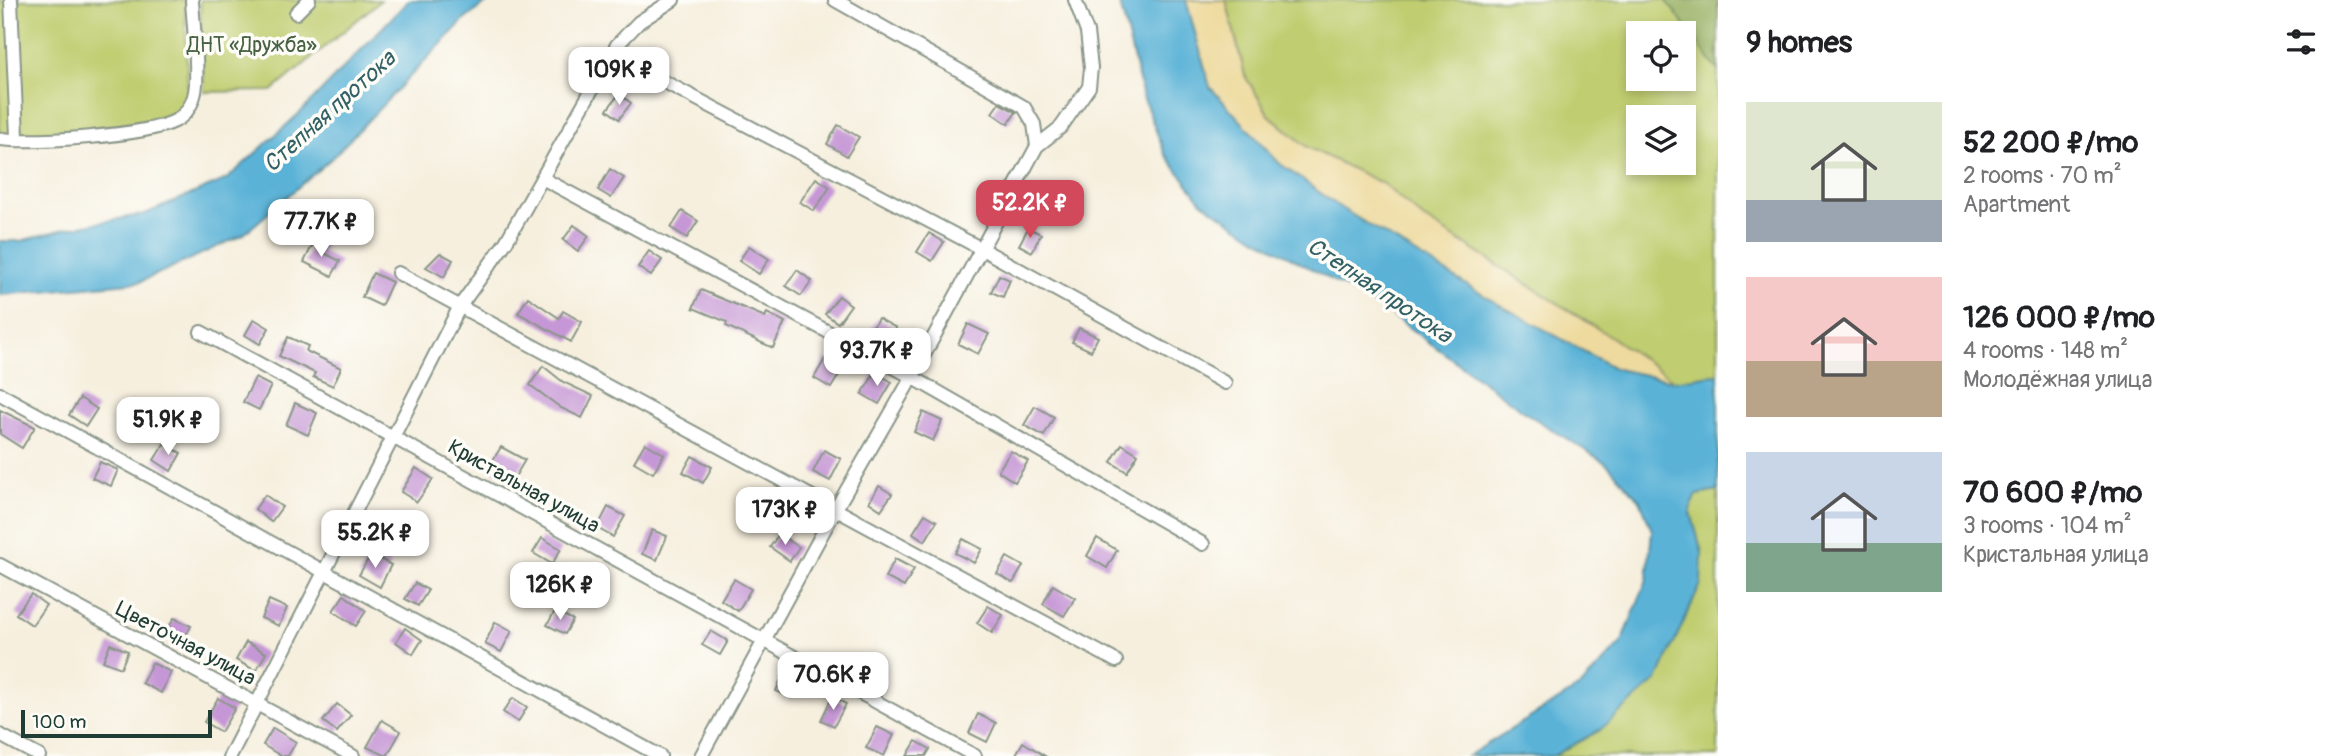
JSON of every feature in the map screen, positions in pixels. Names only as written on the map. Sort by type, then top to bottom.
[{"type":"street","points":[[11,0],[17,137]]},
{"type":"street","points":[[0,139],[17,137],[50,141],[112,133],[173,122],[186,113],[195,95],[192,0]]},
{"type":"street","points":[[296,13],[309,0]]},
{"type":"street","points":[[230,756],[395,438],[460,306],[506,242],[622,39],[656,0]]},
{"type":"street","points":[[639,22],[673,0]]},
{"type":"street","points":[[835,0],[1024,107],[1034,124],[1037,146]]},
{"type":"street","points":[[701,756],[1037,146],[1060,127],[1089,87],[1091,68],[1087,32],[1075,0]]},
{"type":"street","points":[[610,60],[640,69],[980,248],[1225,383]]},
{"type":"street","points":[[542,178],[912,377],[1203,544]]},
{"type":"street","points":[[398,273],[834,512],[1116,662]]},
{"type":"street","name":"Кристальная улица","points":[[201,332],[975,756]]},
{"type":"street","points":[[0,394],[660,756]]},
{"type":"street","name":"Цветочная улица","points":[[0,565],[353,756]]},
{"type":"street","points":[[0,735],[39,756]]},
{"type":"green space","points":[[0,0],[185,0],[188,100],[177,116],[50,136],[0,133]]},
{"type":"green space","name":"ДНТ «Дружба»","points":[[200,0],[381,0],[272,91],[204,92]]},
{"type":"green space","points":[[1226,0],[1666,0],[1681,21],[1626,21],[1626,91],[1696,91],[1696,41],[1718,71],[1718,374],[1675,381],[1611,337],[1423,218],[1383,184],[1307,147],[1269,115],[1245,76]]},
{"type":"green space","points":[[1666,0],[1718,0],[1718,71],[1696,41],[1696,21],[1681,21]]},
{"type":"green space","points":[[1718,491],[1718,756],[1553,756],[1600,730],[1702,553],[1690,509],[1696,495]]},
{"type":"sand","points":[[1186,0],[1226,0],[1245,76],[1269,115],[1307,147],[1383,184],[1423,218],[1611,337],[1675,381],[1616,369],[1498,304],[1341,208],[1279,163],[1210,87]]},
{"type":"water","name":"Степная протока","points":[[409,0],[490,0],[464,20],[333,157],[243,235],[140,282],[0,295],[0,241],[21,241],[64,229],[145,214],[227,179],[303,110]]},
{"type":"water","name":"Степная протока","points":[[1119,0],[1186,0],[1210,87],[1279,163],[1341,208],[1498,304],[1616,369],[1675,381],[1718,374],[1718,491],[1697,495],[1690,509],[1702,553],[1701,584],[1657,680],[1600,730],[1553,756],[1468,756],[1581,686],[1622,642],[1647,579],[1652,531],[1640,500],[1607,464],[1529,415],[1382,308],[1252,236],[1202,202],[1165,154],[1143,97]]},
{"type":"building","points":[[619,94],[631,103],[619,119],[607,110]]},
{"type":"building","points":[[999,103],[1016,112],[1008,124],[992,113]]},
{"type":"building","points":[[838,125],[859,137],[847,156],[827,144]]},
{"type":"building","points":[[610,169],[624,178],[611,198],[598,190]]},
{"type":"building","points":[[816,178],[830,187],[814,211],[800,202]]},
{"type":"building","points":[[682,211],[698,221],[687,238],[671,228]]},
{"type":"building","points":[[574,225],[589,236],[578,251],[563,240]]},
{"type":"building","points":[[1028,228],[1041,234],[1032,252],[1019,245]]},
{"type":"building","points":[[929,233],[944,242],[932,261],[917,252]]},
{"type":"building","points":[[316,238],[326,244],[322,252],[340,261],[332,276],[304,262]]},
{"type":"building","points":[[749,246],[769,259],[759,274],[739,261]]},
{"type":"building","points":[[649,251],[662,260],[651,276],[638,267]]},
{"type":"building","points":[[440,253],[453,260],[444,277],[426,267]]},
{"type":"building","points":[[797,270],[812,281],[801,296],[786,286]]},
{"type":"building","points":[[373,273],[392,282],[381,306],[362,297]]},
{"type":"building","points":[[999,275],[1010,280],[1003,297],[991,292]]},
{"type":"building","points":[[701,290],[765,317],[767,313],[785,322],[773,348],[726,326],[727,322],[693,308]]},
{"type":"building","points":[[839,296],[851,305],[838,323],[825,314]]},
{"type":"building","points":[[528,297],[559,318],[563,311],[582,322],[571,342],[518,313]]},
{"type":"building","points":[[878,318],[896,328],[887,345],[868,335]]},
{"type":"building","points":[[254,319],[269,328],[260,344],[245,335]]},
{"type":"building","points":[[968,324],[989,334],[978,354],[958,344]]},
{"type":"building","points":[[1079,328],[1098,337],[1091,351],[1072,342]]},
{"type":"building","points":[[288,337],[308,346],[306,351],[341,368],[333,386],[313,377],[315,373],[279,356]]},
{"type":"building","points":[[825,359],[842,370],[831,388],[814,378]]},
{"type":"building","points":[[543,366],[563,382],[593,396],[582,418],[561,408],[530,385]]},
{"type":"building","points":[[875,372],[892,382],[879,404],[862,394]]},
{"type":"building","points":[[255,378],[271,386],[259,410],[243,402]]},
{"type":"building","points":[[80,398],[97,409],[86,426],[69,415]]},
{"type":"building","points":[[295,403],[317,413],[308,435],[286,425]]},
{"type":"building","points":[[1035,406],[1054,417],[1044,436],[1024,425]]},
{"type":"building","points":[[0,410],[35,427],[22,448],[0,434]]},
{"type":"building","points":[[923,412],[942,421],[933,441],[914,432]]},
{"type":"building","points":[[645,443],[664,454],[653,473],[634,462]]},
{"type":"building","points":[[164,444],[181,453],[171,471],[154,460]]},
{"type":"building","points":[[1122,444],[1138,454],[1127,472],[1111,462]]},
{"type":"building","points":[[501,447],[525,460],[512,482],[488,468]]},
{"type":"building","points":[[824,450],[841,459],[830,481],[813,472]]},
{"type":"building","points":[[1011,451],[1028,461],[1015,482],[998,471]]},
{"type":"building","points":[[692,456],[712,467],[703,483],[683,472]]},
{"type":"building","points":[[100,462],[118,470],[111,486],[92,478]]},
{"type":"building","points":[[416,468],[433,479],[417,502],[401,492]]},
{"type":"building","points":[[879,486],[892,494],[881,510],[869,502]]},
{"type":"building","points":[[265,495],[282,507],[271,522],[255,509]]},
{"type":"building","points":[[608,507],[625,516],[613,537],[597,528]]},
{"type":"building","points":[[925,514],[937,521],[925,541],[913,533]]},
{"type":"building","points":[[652,530],[667,536],[657,560],[642,554]]},
{"type":"building","points":[[779,534],[799,547],[790,561],[770,547]]},
{"type":"building","points":[[542,538],[561,549],[552,564],[533,553]]},
{"type":"building","points":[[1097,538],[1117,550],[1107,568],[1087,556]]},
{"type":"building","points":[[963,539],[982,549],[974,563],[955,553]]},
{"type":"building","points":[[371,554],[391,565],[380,587],[359,575]]},
{"type":"building","points":[[1007,557],[1023,566],[1013,583],[997,574]]},
{"type":"building","points":[[895,559],[914,569],[904,587],[885,577]]},
{"type":"building","points":[[734,579],[751,589],[738,611],[721,600]]},
{"type":"building","points":[[415,583],[428,590],[418,606],[405,599]]},
{"type":"building","points":[[1053,585],[1075,598],[1064,616],[1043,604]]},
{"type":"building","points":[[31,594],[46,605],[32,625],[16,614]]},
{"type":"building","points":[[344,595],[366,611],[356,626],[333,611]]},
{"type":"building","points":[[269,600],[287,608],[279,626],[261,618]]},
{"type":"building","points":[[988,606],[1003,615],[992,633],[977,623]]},
{"type":"building","points":[[555,611],[573,620],[565,634],[547,625]]},
{"type":"building","points":[[174,618],[191,626],[182,643],[165,635]]},
{"type":"building","points":[[495,622],[512,631],[501,652],[485,644]]},
{"type":"building","points":[[405,628],[422,640],[413,654],[396,642]]},
{"type":"building","points":[[711,631],[728,641],[720,655],[702,645]]},
{"type":"building","points":[[246,642],[266,653],[256,671],[236,660]]},
{"type":"building","points":[[110,644],[128,651],[121,668],[103,661]]},
{"type":"building","points":[[152,663],[171,672],[161,693],[142,683]]},
{"type":"building","points":[[783,674],[799,680],[792,698],[776,691]]},
{"type":"building","points":[[832,697],[846,704],[834,726],[821,720]]},
{"type":"building","points":[[218,698],[235,708],[221,732],[204,722]]},
{"type":"building","points":[[513,698],[527,707],[518,722],[503,712]]},
{"type":"building","points":[[337,704],[351,715],[337,732],[323,721]]},
{"type":"building","points":[[978,714],[996,723],[987,742],[969,733]]},
{"type":"building","points":[[382,720],[401,731],[387,756],[367,747]]},
{"type":"building","points":[[877,727],[894,735],[884,756],[866,748]]},
{"type":"building","points":[[273,728],[296,742],[288,756],[281,756],[263,745]]},
{"type":"building","points":[[916,741],[930,749],[926,756],[907,756]]},
{"type":"building","points":[[1023,742],[1045,756],[1015,756]]}]
